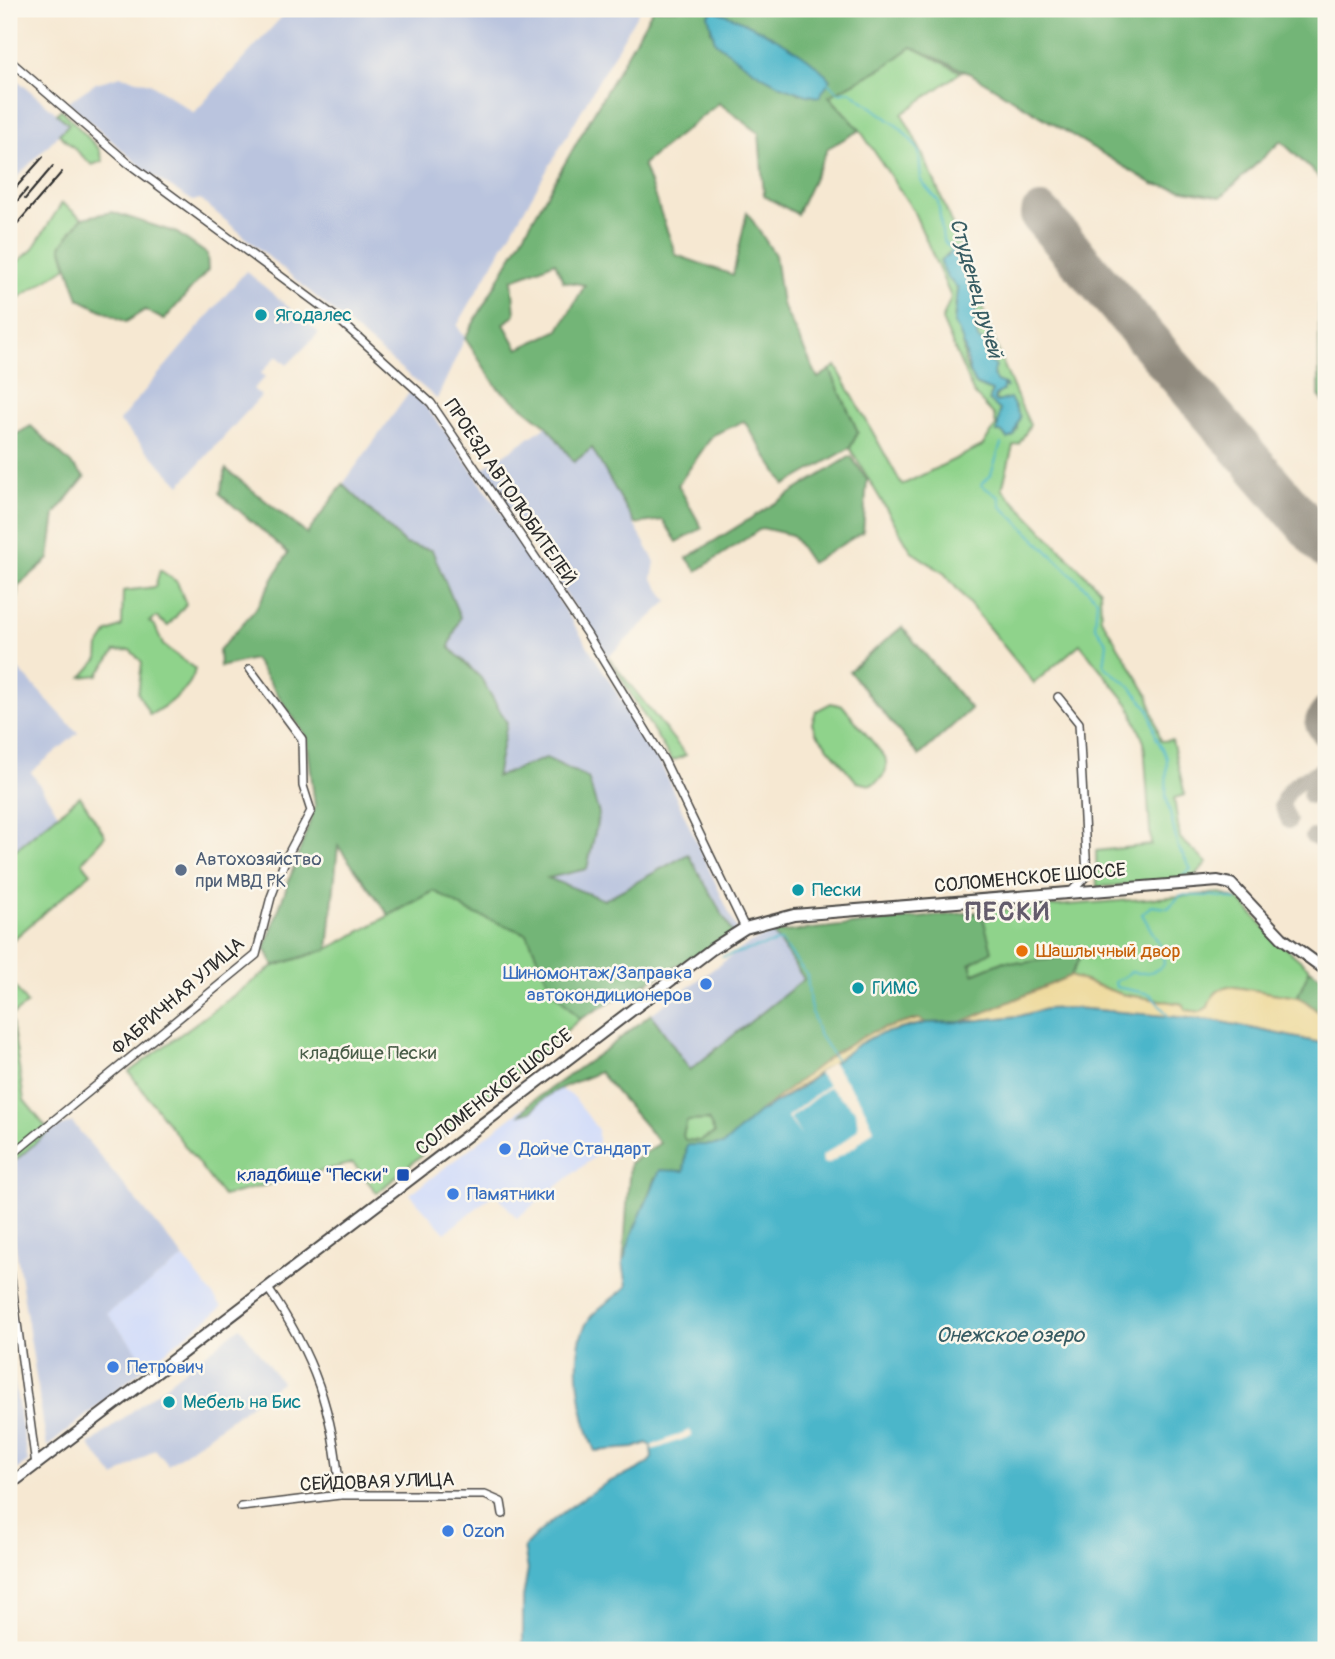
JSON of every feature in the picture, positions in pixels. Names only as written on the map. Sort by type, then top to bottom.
[{"type":"main road","name":"СОЛОМЕНСКОЕ ШОССЕ","points":[[9,1485],[401,1188],[598,1034],[745,928],[794,915],[1207,881],[1231,884],[1282,938],[1326,970]]},
{"type":"street","points":[[196,9],[226,9]]},
{"type":"street","name":"ПРОЕЗД АВТОЛЮБИТЕЛЕЙ","points":[[9,60],[128,163],[337,318],[430,402],[584,630],[664,760],[745,928]]},
{"type":"street","name":"ФАБРИЧНАЯ УЛИЦА","points":[[9,1157],[256,955],[282,868],[311,811],[303,786],[302,739],[250,669]]},
{"type":"street","points":[[1058,697],[1079,723],[1087,875],[1071,892]]},
{"type":"street","points":[[9,1031],[9,1087]]},
{"type":"street","points":[[9,1263],[36,1465]]},
{"type":"street","points":[[267,1287],[292,1324],[312,1363],[324,1395],[337,1449],[340,1495]]},
{"type":"street","name":"СЕЙДОВАЯ УЛИЦА","points":[[241,1507],[340,1495],[485,1495],[501,1502],[503,1514]]},
{"type":"shaded area","points":[[289,9],[640,9],[457,326],[465,338],[437,399],[200,199],[193,201],[148,173],[68,102],[96,83],[121,76],[150,83],[194,113]]},
{"type":"shaded area","points":[[9,73],[69,124],[9,185]]},
{"type":"shaded area","points":[[246,271],[319,333],[287,365],[277,356],[261,373],[265,377],[253,389],[261,396],[180,485],[119,421]]},
{"type":"shaded area","points":[[412,389],[451,439],[540,570],[659,760],[737,930],[734,935],[688,854],[604,900],[547,878],[496,777],[481,678],[449,646],[405,544],[343,484]]},
{"type":"shaded area","points":[[547,426],[574,462],[592,448],[655,562],[652,578],[668,601],[608,657],[482,469]]},
{"type":"shaded area","points":[[9,659],[78,733],[31,772],[59,815],[9,855]]},
{"type":"shaded area","points":[[773,933],[804,979],[689,1070],[651,1014],[748,944]]},
{"type":"shaded area","points":[[559,1088],[574,1097],[598,1130],[598,1154],[517,1218],[495,1193],[445,1233],[410,1194],[531,1102],[522,1113],[532,1111],[541,1099]]},
{"type":"shaded area","points":[[72,1122],[184,1258],[107,1313],[148,1365],[47,1447],[9,1203],[9,1166],[49,1131]]},
{"type":"shaded area","points":[[184,1258],[222,1307],[148,1365],[107,1313]]},
{"type":"shaded area","points":[[240,1327],[281,1382],[168,1465],[155,1449],[115,1477],[89,1445]]},
{"type":"shaded area","points":[[9,1353],[28,1462],[9,1475]]},
{"type":"green space","points":[[653,9],[1326,9],[1326,184],[1281,141],[1221,197],[1153,184],[971,74],[912,47],[884,67],[829,96],[860,130],[828,148],[797,214],[764,196],[759,133],[719,103],[643,164],[676,255],[733,275],[747,212],[775,255],[782,304],[818,378],[830,370],[858,432],[850,448],[785,485],[744,421],[713,435],[678,485],[702,528],[677,542],[663,520],[635,524],[592,448],[574,462],[547,426],[497,387],[465,338]],"holes":[[[710,12],[801,94],[752,69],[711,31]],[[555,262],[563,281],[585,285],[559,330],[518,349],[504,324],[515,314],[512,280]]]},
{"type":"green space","points":[[911,46],[961,72],[902,114],[938,190],[954,229],[997,348],[1030,425],[1019,444],[1013,446],[1002,489],[1100,590],[1101,618],[1148,695],[1161,741],[1172,740],[1185,795],[1174,798],[1180,838],[1207,863],[1191,880],[1097,887],[1096,851],[1151,845],[1144,742],[1129,705],[1080,644],[1034,683],[945,574],[912,552],[850,448],[858,432],[830,370],[836,366],[902,485],[982,446],[996,426],[994,415],[974,394],[942,320],[951,297],[913,210],[860,130],[829,96],[884,67]],"holes":[[[960,251],[967,266],[977,309],[973,317],[977,334],[979,340],[985,342],[996,381],[1007,387],[1003,385],[994,400],[1016,406],[1017,430],[998,432],[1001,410],[989,401],[992,391],[975,384],[965,363],[962,335],[954,323]]]},
{"type":"green space","points":[[61,109],[99,149],[103,161],[92,165],[59,134],[69,124],[57,114]]},
{"type":"green space","points":[[62,203],[82,218],[61,246],[67,267],[9,304],[9,269],[32,250]]},
{"type":"green space","points":[[112,212],[177,233],[207,254],[208,270],[164,320],[145,310],[126,322],[79,299],[61,246],[82,218]]},
{"type":"green space","points":[[1326,292],[1326,404],[1319,396],[1319,295]]},
{"type":"green space","points":[[31,426],[85,477],[55,514],[49,559],[18,586],[12,662],[9,659],[9,443],[10,438]]},
{"type":"green space","points":[[851,456],[867,480],[863,532],[811,563],[792,535],[762,528],[697,571],[687,558]]},
{"type":"green space","points":[[226,469],[307,534],[343,484],[405,544],[432,550],[460,617],[449,647],[481,678],[507,723],[496,777],[546,758],[588,778],[599,814],[587,869],[548,878],[604,900],[688,854],[734,935],[580,1019],[551,988],[527,934],[470,912],[434,891],[389,915],[338,846],[328,949],[274,966],[265,948],[315,807],[307,738],[254,659],[220,667],[219,650],[255,610],[288,553],[220,494]]},
{"type":"green space","points":[[160,570],[177,582],[186,604],[168,626],[156,617],[149,622],[155,626],[163,645],[195,669],[184,690],[150,715],[138,693],[142,662],[130,650],[115,651],[98,675],[82,677],[98,659],[99,646],[108,632],[122,626],[123,591],[155,587]]},
{"type":"green space","points":[[902,627],[971,709],[919,756],[849,671]]},
{"type":"green space","points":[[608,657],[686,755],[672,761]]},
{"type":"green space","points":[[831,703],[843,706],[885,757],[884,774],[871,785],[857,782],[816,733],[812,723],[816,711]]},
{"type":"green space","points":[[80,796],[105,836],[82,862],[91,873],[9,943],[9,855]]},
{"type":"green space","name":"кладбище Пески","points":[[434,891],[470,912],[528,934],[551,988],[580,1019],[377,1193],[353,1163],[223,1196],[129,1072],[274,966],[328,949]]},
{"type":"green space","points":[[1220,893],[1241,901],[1271,935],[1310,969],[1297,997],[1228,986],[1216,993],[1209,1007],[1200,1012],[1186,1010],[1182,1004],[1121,994],[1070,976],[1081,954],[1023,963],[1004,961],[972,974],[965,913]]},
{"type":"green space","points":[[965,913],[982,914],[992,951],[970,964],[973,974],[1004,961],[1023,963],[1082,954],[1070,976],[962,1022],[926,1023],[918,1019],[872,1032],[835,1053],[723,1145],[687,1145],[684,1171],[655,1177],[623,1263],[630,1163],[660,1143],[599,1072],[562,1087],[546,1097],[532,1111],[521,1114],[531,1102],[651,1014],[690,1070],[804,979],[773,933]],"holes":[[[708,1120],[715,1133],[700,1141],[685,1140],[683,1135],[687,1121]]]},
{"type":"green space","points":[[1310,969],[1326,980],[1326,1017],[1297,997]]},
{"type":"green space","points":[[9,972],[10,979],[27,1004],[11,1016],[24,1100],[49,1131],[9,1166]]},
{"type":"green space","points":[[708,1120],[715,1133],[700,1141],[685,1140],[683,1135],[687,1121]]},
{"type":"sand","points":[[1070,976],[1121,994],[1182,1004],[1186,1010],[1200,1012],[1208,1007],[1215,993],[1228,986],[1297,997],[1326,1017],[1326,1044],[1212,1020],[1074,1008],[1046,1009],[1019,1016],[962,1022]]},
{"type":"sand","points":[[919,1019],[926,1023],[877,1037],[856,1048],[758,1113],[835,1053],[872,1032]]},
{"type":"water","points":[[714,10],[760,30],[808,59],[830,80],[819,97],[777,84],[751,69],[715,42],[708,15]]},
{"type":"water","points":[[955,248],[967,266],[977,310],[973,317],[977,337],[985,342],[991,363],[996,366],[993,375],[996,381],[1005,384],[1007,388],[1003,385],[1003,391],[995,395],[994,400],[997,402],[1010,398],[1020,417],[1014,436],[1008,439],[1001,432],[997,432],[1000,410],[989,401],[992,391],[975,384],[962,338],[954,324],[958,289],[947,277],[940,261]]},
{"type":"water","name":"Онежское озеро","points":[[1074,1008],[1212,1020],[1326,1044],[1326,1650],[523,1650],[523,1597],[528,1570],[524,1547],[573,1505],[605,1484],[643,1467],[652,1458],[651,1446],[647,1443],[634,1448],[595,1451],[581,1404],[578,1365],[583,1331],[590,1318],[627,1286],[623,1263],[632,1234],[660,1170],[684,1171],[687,1145],[723,1145],[758,1113],[796,1091],[857,1045],[876,1035],[926,1023],[962,1022],[1019,1016],[1046,1009]]},
{"type":"pier","points":[[832,1062],[862,1103],[874,1129],[856,1146],[828,1164],[823,1163],[822,1156],[858,1128],[856,1111],[829,1087],[790,1118],[802,1137],[787,1117],[828,1085],[818,1073]]},
{"type":"pier","points":[[690,1430],[692,1436],[653,1450],[651,1446]]},
{"type":"waterway","name":"Студенец ручей","points":[[828,83],[839,93],[850,91],[900,128],[915,145],[919,152],[921,181],[938,201],[943,240],[952,250]]},
{"type":"waterway","name":"Студенец ручей","points":[[1001,444],[991,474],[981,485],[999,497],[1001,506],[1097,599],[1095,626],[1107,643],[1104,666],[1131,687],[1149,709],[1156,737],[1167,758],[1166,796],[1178,847],[1191,869],[1182,877]]},
{"type":"waterway","name":"Студенец ручей","points":[[1167,1014],[1150,994],[1116,987],[1115,982],[1131,972],[1149,972],[1164,964],[1162,949],[1142,914],[1151,906],[1168,908],[1181,895],[1236,900]]},
{"type":"waterway","points":[[722,957],[781,941],[807,975],[810,1005],[818,1033],[836,1060]]},
{"type":"taxiway","points":[[1326,701],[1313,722],[1316,731],[1326,743]]},
{"type":"taxiway","points":[[1289,821],[1282,805],[1288,791],[1312,774],[1326,768]]},
{"type":"taxiway","points":[[1310,796],[1316,773]]},
{"type":"taxiway","points":[[1313,837],[1326,841]]},
{"type":"runway","points":[[1041,215],[1326,548]]},
{"type":"railway","points":[[11,193],[43,157]]},
{"type":"railway","points":[[25,199],[53,166]]},
{"type":"railway","points":[[9,233],[62,172]]},
{"type":"railway","points":[[9,211],[27,189]]},
{"type":"place","name":"Ягодалес","points":[[261,315]]},
{"type":"place","name":"Автохозяйство при МВД РК","points":[[181,870]]},
{"type":"place","name":"Пески","points":[[798,890]]},
{"type":"place","name":"Шашлычный двор","points":[[1022,951]]},
{"type":"place","name":"Шиномонтаж/Заправка автокондиционеров","points":[[706,984]]},
{"type":"place","name":"ГИМС","points":[[858,988]]},
{"type":"place","name":"Дойче Стандарт","points":[[505,1149]]},
{"type":"place","name":"кладбище \"Пески\"","points":[[403,1175]]},
{"type":"place","name":"Памятники","points":[[453,1194]]},
{"type":"place","name":"Петрович","points":[[113,1367]]},
{"type":"place","name":"Мебель на Бис","points":[[169,1402]]},
{"type":"place","name":"Ozon","points":[[448,1531]]},
{"type":"district","name":"ПЕСКИ","points":[[1008,912]]}]
